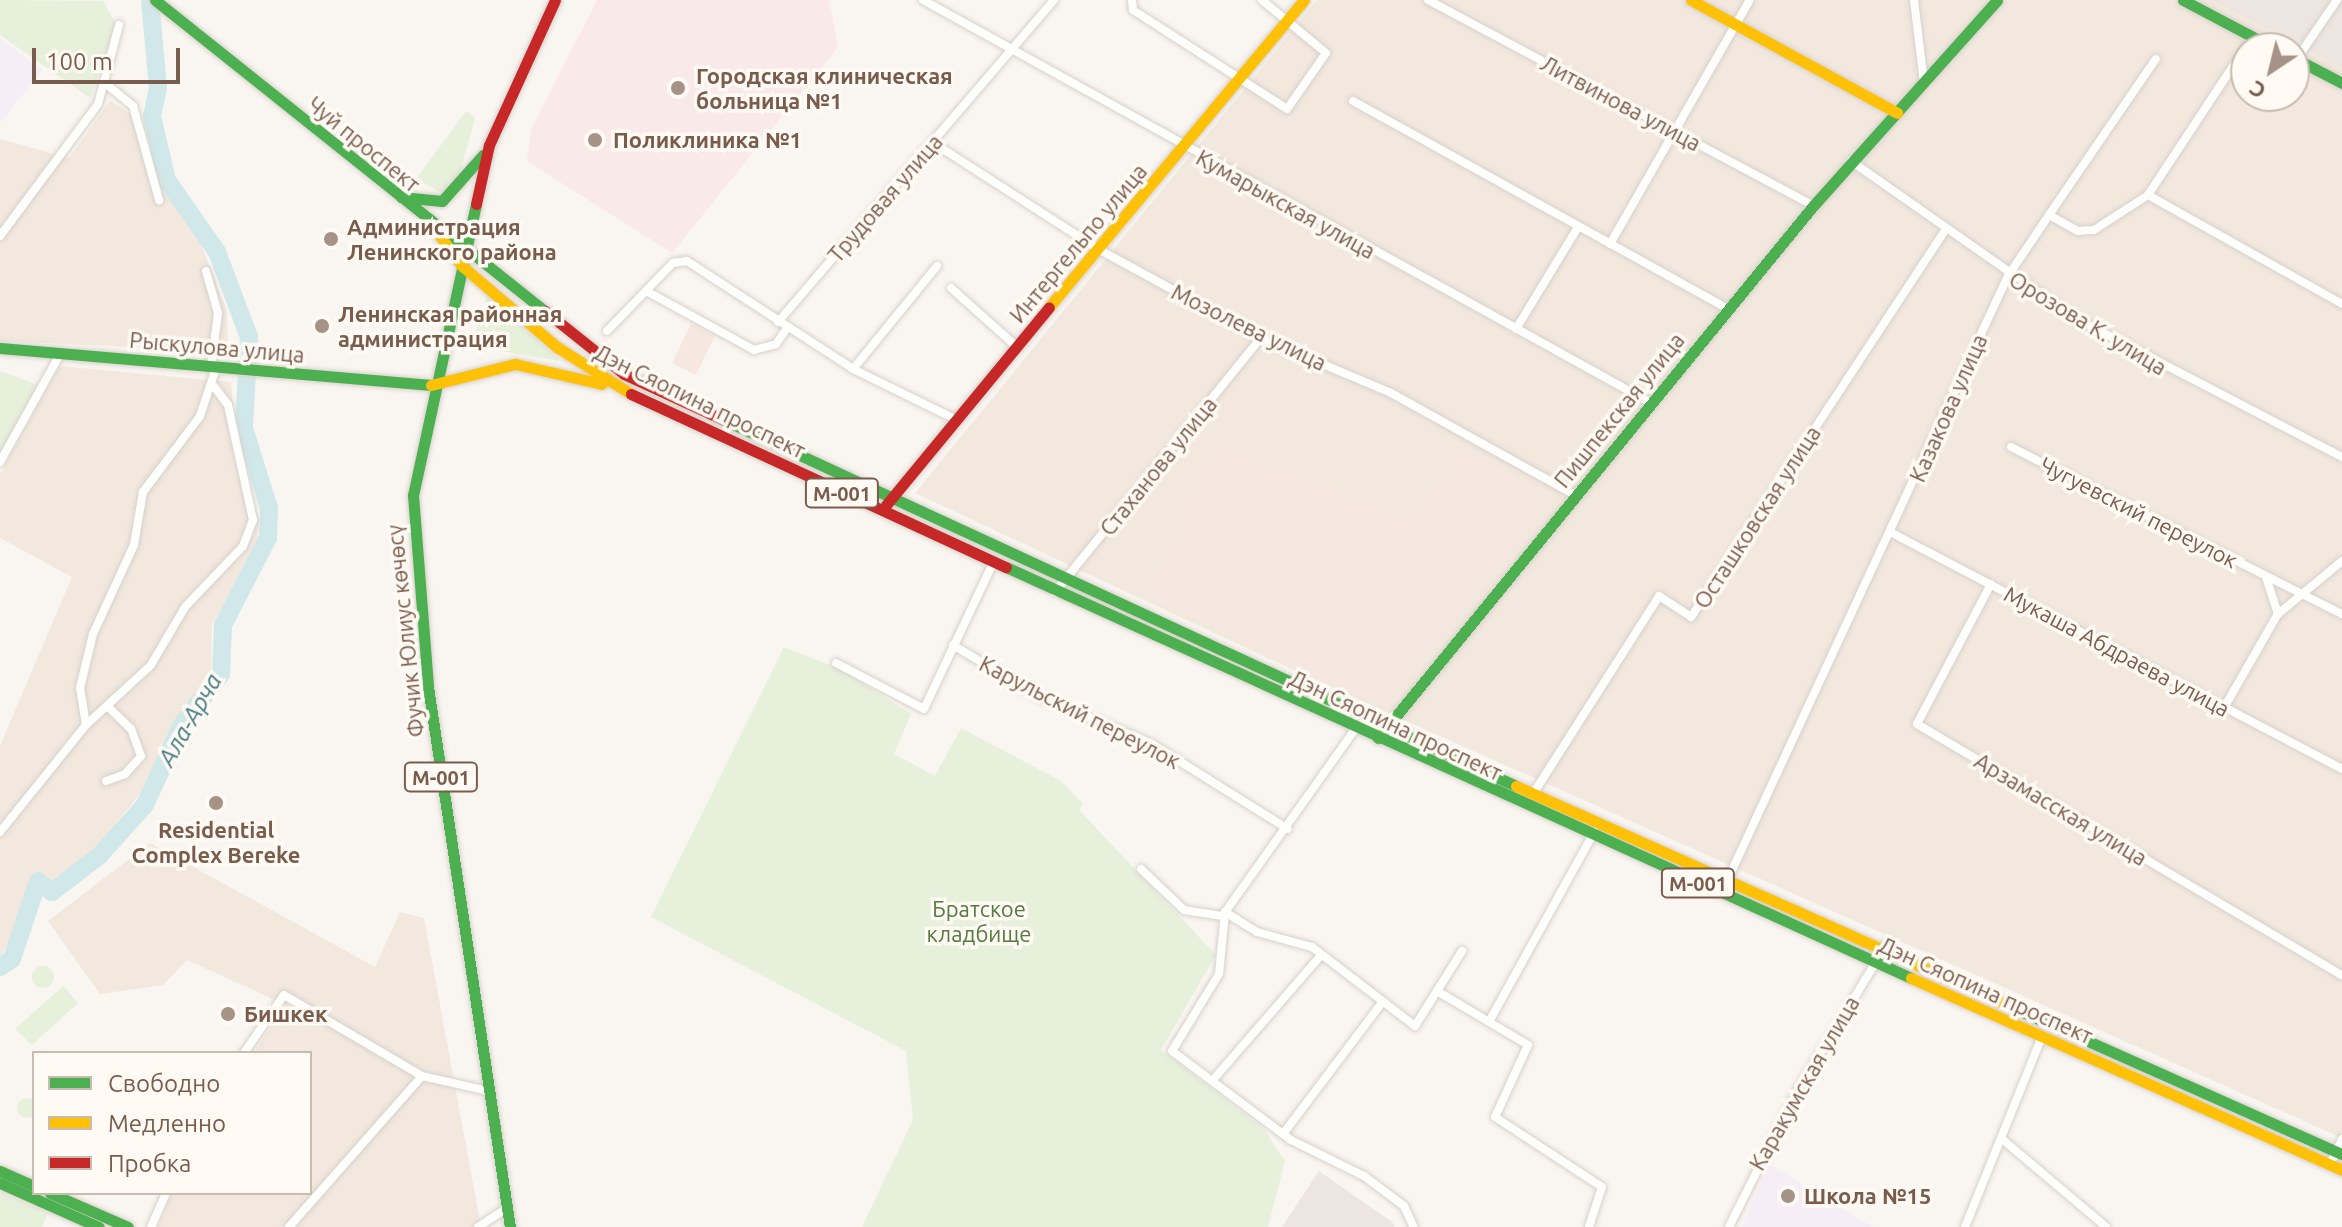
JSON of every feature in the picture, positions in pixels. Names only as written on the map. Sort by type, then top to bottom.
[{"type":"main road","name":"Чуй проспект","points":[[155,0],[435,229],[467,245]]},
{"type":"main road","name":"Фучик Юлиус көчөсү","points":[[510,1227],[415,580],[413,495],[431,385],[489,145],[555,0]]},
{"type":"main road","name":"Интергельпо улица","points":[[882,511],[1304,0]]},
{"type":"main road","points":[[1691,0],[1897,113]]},
{"type":"main road","name":"Пишпекская улица","points":[[1378,738],[1813,206],[1851,161],[1925,86],[1997,0]]},
{"type":"main road","points":[[2183,0],[2243,32]]},
{"type":"main road","points":[[2310,67],[2342,83]]},
{"type":"main road","points":[[394,195],[442,201],[489,145]]},
{"type":"main road","name":"Чуй проспект","points":[[435,229],[462,266]]},
{"type":"main road","name":"Дэн Сяопина проспект","points":[[467,245],[624,374],[1533,794],[1884,947],[2339,1153]]},
{"type":"main road","name":"Дэн Сяопина проспект","points":[[462,266],[569,357],[629,393],[1055,593],[1873,963],[2342,1170]]},
{"type":"main road","name":"Рыскулова улица","points":[[0,348],[431,385],[515,364],[629,393]]},
{"type":"main road","points":[[0,1171],[32,1185]]},
{"type":"main road","points":[[0,1183],[99,1227]]},
{"type":"main road","points":[[55,1195],[128,1227]]},
{"type":"street","name":"Кумарыкская улица","points":[[923,0],[1009,52],[1182,148],[1651,403]]},
{"type":"street","name":"Трудовая улица","points":[[778,322],[1054,0]]},
{"type":"street","points":[[1132,0],[1133,10],[1242,76],[1287,109],[1326,53],[1262,0]]},
{"type":"street","name":"Литвинова улица","points":[[1428,0],[1813,206]]},
{"type":"street","points":[[1610,244],[1750,0]]},
{"type":"street","points":[[1914,0],[1925,86]]},
{"type":"street","points":[[2310,38],[2337,0]]},
{"type":"street","points":[[0,236],[106,84],[119,25]]},
{"type":"street","name":"Казакова улица","points":[[1727,881],[1892,533],[2008,276],[2156,59]]},
{"type":"street","points":[[2049,215],[2078,231],[2094,230],[2148,195],[2230,70]]},
{"type":"street","points":[[106,84],[133,106],[159,200]]},
{"type":"street","points":[[1353,101],[1728,309]]},
{"type":"street","name":"Мозолева улица","points":[[932,142],[1098,249],[1261,338],[1391,393],[1575,495]]},
{"type":"street","name":"Орозова К. улица","points":[[1851,161],[2008,276],[2172,373],[2342,457]]},
{"type":"street","points":[[2148,195],[2342,304]]},
{"type":"street","points":[[1516,329],[1578,227]]},
{"type":"street","name":"Осташковская улица","points":[[1533,794],[1659,596],[1691,617],[1946,229]]},
{"type":"street","points":[[607,331],[673,263],[687,261],[853,369],[957,420]]},
{"type":"street","points":[[853,369],[937,266]]},
{"type":"street","points":[[86,725],[80,688],[93,634],[134,545],[143,492],[183,444],[218,368],[218,313],[206,271]]},
{"type":"street","points":[[951,288],[1017,347]]},
{"type":"street","points":[[648,292],[754,350],[776,344],[787,328]]},
{"type":"street","name":"Стаханова улица","points":[[1055,593],[1261,338]]},
{"type":"street","points":[[0,462],[60,354]]},
{"type":"street","points":[[0,832],[86,725],[109,708],[151,665],[185,607],[243,546],[253,520],[228,405],[212,384]]},
{"type":"street","name":"Чугуевский переулок","points":[[2011,447],[2342,614]]},
{"type":"street","name":"Мукаша Абдраева улица","points":[[1892,533],[2342,769]]},
{"type":"street","points":[[2225,706],[2278,614],[2298,592],[2342,561]]},
{"type":"street","points":[[836,663],[924,709],[993,563]]},
{"type":"street","points":[[2266,576],[2278,614]]},
{"type":"street","name":"Арзамасская улица","points":[[1991,584],[1917,724],[2342,975]]},
{"type":"street","name":"Карульский переулок","points":[[953,645],[1036,695],[1152,744],[1288,829]]},
{"type":"street","points":[[106,781],[125,774],[141,756],[131,729],[109,708]]},
{"type":"street","points":[[1356,728],[1288,829],[1222,914],[1219,974],[1172,1051],[1283,1134],[1364,1176],[1404,1206],[1414,1227]]},
{"type":"street","points":[[1490,1020],[1599,823]]},
{"type":"street","points":[[1141,869],[1184,910],[1222,914],[1321,955],[1381,1004],[1415,1026],[1462,951]]},
{"type":"street","name":"Каракумская улица","points":[[1729,1227],[1884,947]]},
{"type":"street","points":[[1212,1081],[1321,955]]},
{"type":"street","points":[[1437,991],[1490,1020],[1529,1052],[1495,1117],[1602,1187],[1589,1227]]},
{"type":"street","points":[[245,1051],[284,995],[422,1076],[488,1091]]},
{"type":"street","points":[[1283,1134],[1381,1004]]},
{"type":"street","points":[[1965,1227],[2042,1036]]},
{"type":"street","points":[[289,1227],[422,1076]]},
{"type":"street","points":[[2002,1139],[2106,1227]]},
{"type":"street","points":[[2330,1164],[2339,1153],[2342,1139]]},
{"type":"street","points":[[151,1227],[165,1195]]},
{"type":"street","points":[[478,1227],[507,1208]]},
{"type":"shaded area","name":"Городская клиническая больница №1","points":[[597,0],[829,0],[838,47],[672,253],[527,161],[531,130]]},
{"type":"shaded area","points":[[1317,0],[2342,0],[2342,1138],[1332,688],[915,493]]},
{"type":"shaded area","points":[[2213,0],[2342,0],[2342,68],[2310,51],[2310,32],[2274,32]]},
{"type":"shaded area","points":[[0,38],[42,70],[0,123]]},
{"type":"shaded area","points":[[110,101],[142,121],[158,184],[199,239],[226,308],[229,351],[0,341],[0,139],[69,158]]},
{"type":"shaded area","points":[[691,324],[715,336],[696,375],[672,363]]},
{"type":"shaded area","points":[[59,366],[231,382],[237,457],[259,520],[258,540],[212,625],[211,672],[174,724],[150,782],[91,854],[40,888],[0,958],[0,746],[72,577],[0,538],[0,474]]},
{"type":"shaded area","points":[[1219,445],[1408,522],[1464,451],[1550,497],[1382,706],[1150,596],[1195,510],[1181,502]]},
{"type":"shaded area","points":[[150,843],[375,967],[400,912],[424,918],[481,1227],[158,1227],[171,1195],[312,1195],[312,1051],[254,1051],[286,1005],[187,960],[163,985],[100,994],[48,921]]},
{"type":"shaded area","name":"Школа №15","points":[[1769,1164],[1873,1227],[1742,1227]]},
{"type":"shaded area","points":[[1319,1171],[1392,1222],[1395,1227],[1282,1227]]},
{"type":"green space","points":[[0,0],[103,1],[116,24],[90,98],[0,35]]},
{"type":"green space","points":[[466,111],[475,118],[457,184],[440,192],[416,179]]},
{"type":"green space","points":[[487,295],[558,358],[559,361],[472,346]]},
{"type":"green space","points":[[0,371],[38,385],[0,454]]},
{"type":"green space","name":"Братское кладбище","points":[[784,647],[842,670],[911,714],[894,754],[935,776],[961,728],[1061,781],[1083,804],[1079,810],[1216,955],[1161,1050],[1263,1128],[1285,1161],[1268,1227],[862,1227],[913,1120],[906,1051],[651,917]]},
{"type":"green space","points":[[43,966],[51,969],[54,977],[51,985],[43,988],[35,985],[32,977],[35,969]]},
{"type":"green space","points":[[63,986],[78,1003],[32,1045],[15,1029]]},
{"type":"green space","points":[[23,1099],[31,1099],[32,1116],[23,1117],[18,1112],[18,1104]]},
{"type":"green space","points":[[0,1192],[48,1213],[42,1227],[0,1227]]},
{"type":"waterway","name":"Ала-Арча","points":[[0,967],[12,959],[38,881],[52,892],[99,856],[145,805],[181,726],[221,674],[223,625],[268,538],[269,508],[244,428],[249,337],[217,252],[167,180],[152,116],[158,88],[150,0]]},
{"type":"traffic: fast","points":[[155,0],[545,311]]},
{"type":"traffic: fast","points":[[1378,738],[1813,206],[1997,0]]},
{"type":"traffic: fast","points":[[2183,0],[2244,32]]},
{"type":"traffic: fast","points":[[2310,66],[2342,83]]},
{"type":"traffic: fast","points":[[401,197],[442,201],[483,155]]},
{"type":"traffic: fast","points":[[476,204],[413,495],[428,687],[510,1227]]},
{"type":"traffic: fast","points":[[0,348],[431,385]]},
{"type":"traffic: fast","points":[[724,420],[1516,786]]},
{"type":"traffic: fast","points":[[1006,567],[1911,978]]},
{"type":"traffic: fast","points":[[2016,1009],[2342,1154]]},
{"type":"traffic: fast","points":[[0,1171],[32,1185]]},
{"type":"traffic: fast","points":[[0,1183],[99,1227]]},
{"type":"traffic: fast","points":[[55,1195],[128,1227]]},
{"type":"traffic: slow","points":[[1049,307],[1304,0]]},
{"type":"traffic: slow","points":[[1691,0],[1897,113]]},
{"type":"traffic: slow","points":[[437,232],[462,266],[557,347],[631,394]]},
{"type":"traffic: slow","points":[[431,385],[515,364],[602,384]]},
{"type":"traffic: slow","points":[[1516,786],[2016,1009]]},
{"type":"traffic: slow","points":[[1911,978],[2342,1170]]},
{"type":"traffic: jam","points":[[476,204],[489,145],[555,0]]},
{"type":"traffic: jam","points":[[886,505],[1049,307]]},
{"type":"traffic: jam","points":[[545,311],[624,374],[724,420]]},
{"type":"traffic: jam","points":[[631,394],[1006,567]]},
{"type":"place","name":"Городская клиническая больница №1","points":[[678,88]]},
{"type":"place","name":"Поликлиника №1","points":[[595,140]]},
{"type":"place","name":"Администрация Ленинского района","points":[[331,239]]},
{"type":"place","name":"Ленинская районная администрация","points":[[322,326]]},
{"type":"place","name":"Residential Complex Bereke","points":[[216,803]]},
{"type":"place","name":"Бишкек","points":[[228,1014]]},
{"type":"place","name":"Школа №15","points":[[1788,1196]]}]
